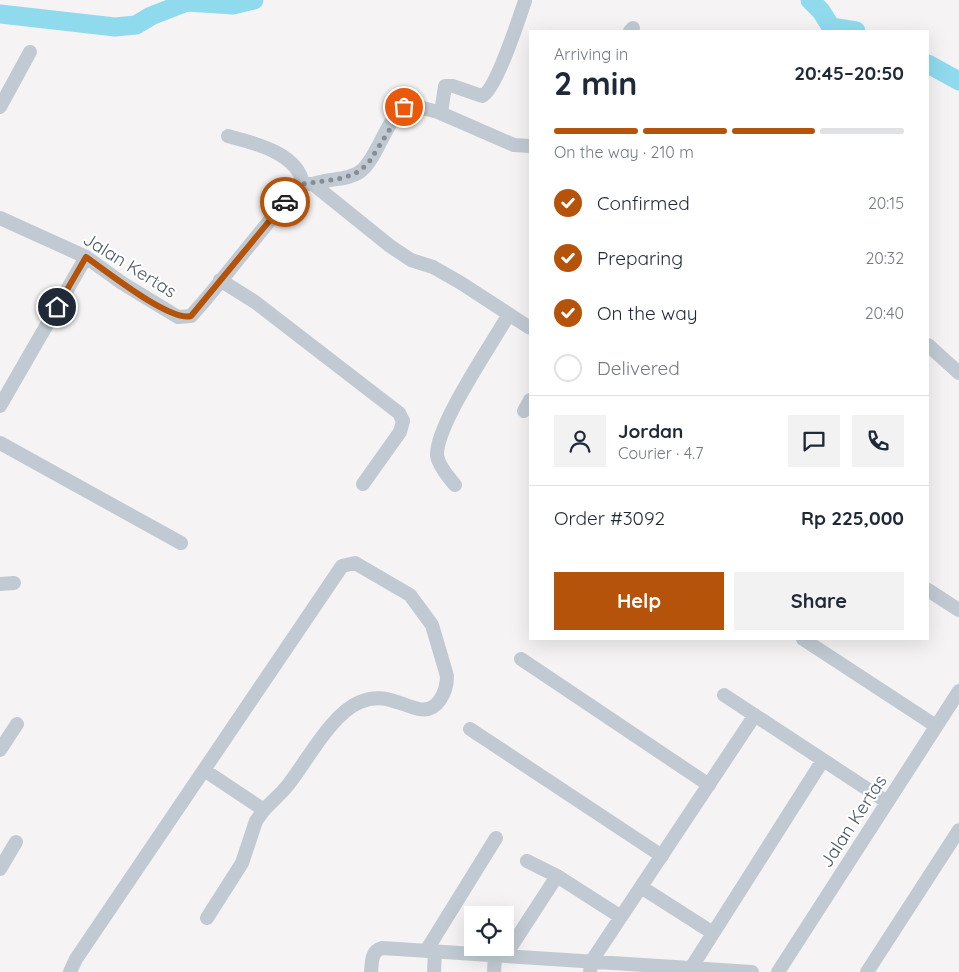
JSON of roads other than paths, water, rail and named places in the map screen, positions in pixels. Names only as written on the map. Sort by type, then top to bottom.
[{"type":"street","points":[[441,113],[444,89],[448,85],[482,96],[488,92],[525,1]]},
{"type":"street","points":[[520,17],[533,23]]},
{"type":"street","points":[[0,107],[30,52]]},
{"type":"street","points":[[308,184],[353,176],[360,171],[369,162],[404,107],[411,104],[441,113],[514,146],[529,146]]},
{"type":"street","points":[[228,136],[253,142],[292,162],[299,169],[308,184],[390,246],[411,260],[433,267],[461,283],[529,327]]},
{"type":"street","name":"Jalan Kertas","points":[[0,218],[86,257],[159,307],[184,318],[191,316],[296,188],[308,184]]},
{"type":"street","points":[[0,406],[86,257]]},
{"type":"street","points":[[220,280],[255,302],[399,413],[403,421],[400,432],[363,484]]},
{"type":"street","points":[[455,485],[438,460],[437,454],[443,430],[509,314]]},
{"type":"street","points":[[929,346],[959,373]]},
{"type":"street","points":[[0,443],[181,543]]},
{"type":"street","points":[[70,972],[76,959],[342,566],[355,563],[407,591],[432,626],[447,676],[443,695],[438,703],[430,708],[419,709],[394,700],[377,699],[365,700],[340,715],[286,787],[256,821],[242,862],[207,918]]},
{"type":"street","points":[[929,591],[959,610]]},
{"type":"street","points":[[805,640],[936,726]]},
{"type":"street","points":[[521,660],[709,785]]},
{"type":"street","name":"Jalan Kertas","points":[[778,972],[959,691]]},
{"type":"street","points":[[724,695],[887,802]]},
{"type":"street","points":[[591,967],[641,887],[755,716]]},
{"type":"street","points":[[0,750],[17,724]]},
{"type":"street","points":[[470,728],[662,856]]},
{"type":"street","points":[[691,968],[823,760]]},
{"type":"street","points":[[204,770],[264,810]]},
{"type":"street","points":[[868,972],[959,830]]},
{"type":"street","points":[[434,972],[431,951],[496,838]]},
{"type":"street","points":[[0,869],[9,847]]},
{"type":"street","points":[[527,861],[557,876],[621,918]]},
{"type":"street","points":[[514,936],[557,876]]},
{"type":"street","points":[[641,887],[713,933]]},
{"type":"street","points":[[371,972],[373,956],[378,949],[464,953]]},
{"type":"street","points":[[494,972],[500,956],[560,966],[691,968],[752,972]]},
{"type":"waterway","points":[[0,14],[115,27],[136,25],[151,16],[187,2],[233,5],[254,0]]},
{"type":"waterway","points":[[810,0],[821,11],[831,27],[850,30]]},
{"type":"waterway","points":[[929,65],[959,81]]}]
